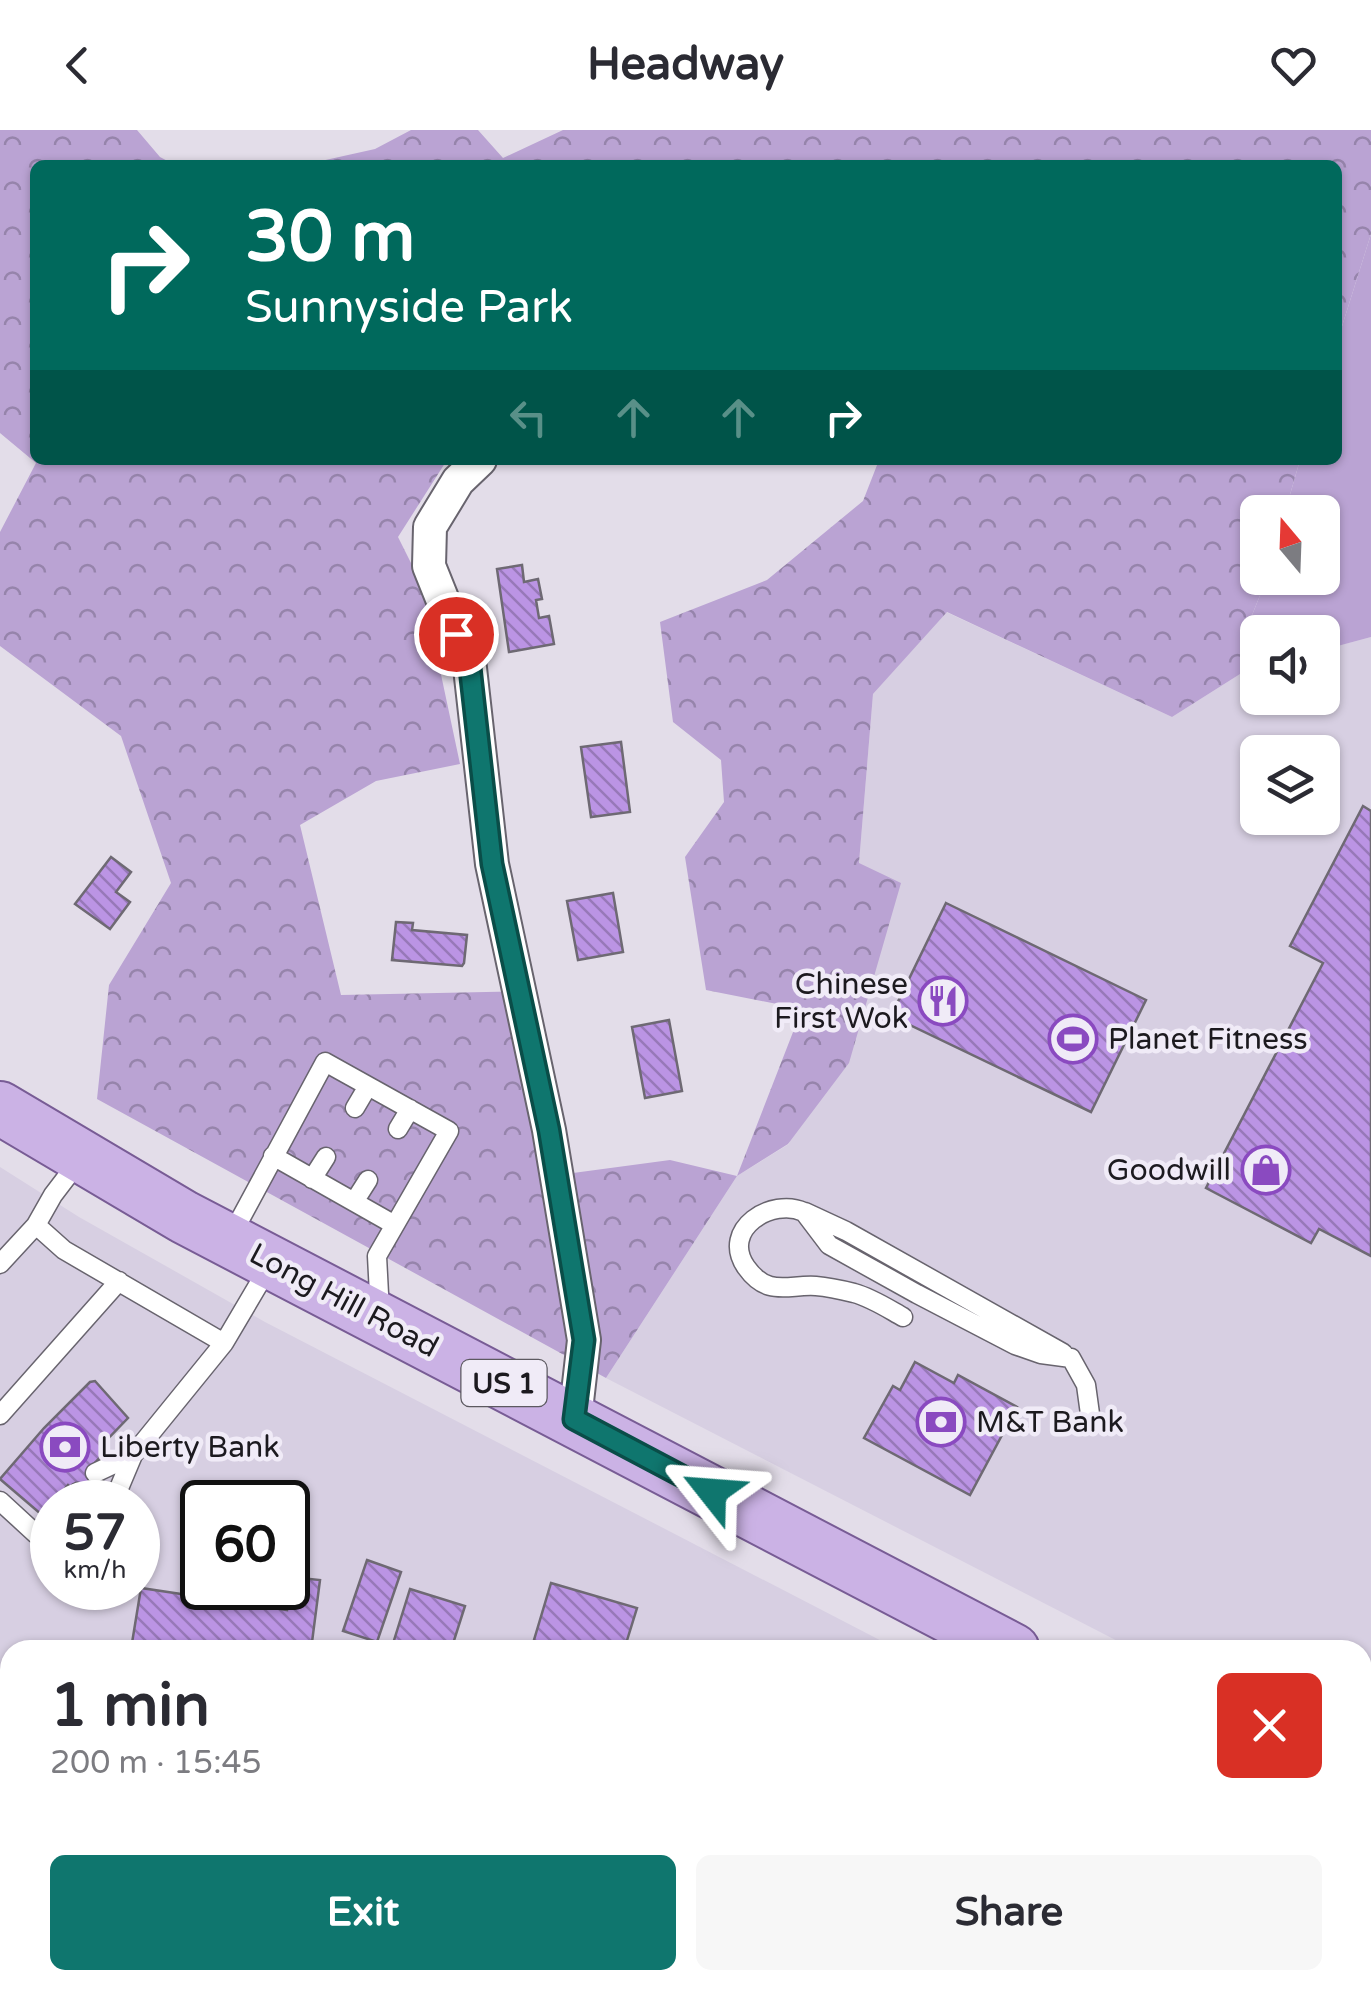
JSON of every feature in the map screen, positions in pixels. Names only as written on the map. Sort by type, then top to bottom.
[{"type":"main road","name":"Long Hill Road","points":[[0,1108],[184,1218],[993,1640]]},
{"type":"street","points":[[475,465],[458,481],[430,526],[429,566],[470,668],[492,864],[549,1130],[584,1340],[574,1419]]},
{"type":"lane","points":[[122,1480],[133,1455],[224,1342],[251,1251],[272,1156],[325,1062],[449,1131],[376,1256],[380,1318]]},
{"type":"lane","points":[[355,1108],[368,1086]]},
{"type":"lane","points":[[398,1129],[410,1109]]},
{"type":"lane","points":[[272,1156],[393,1224]]},
{"type":"lane","points":[[0,1264],[36,1224],[82,1157]]},
{"type":"lane","points":[[312,1179],[326,1157]]},
{"type":"lane","points":[[354,1202],[368,1180]]},
{"type":"lane","points":[[903,1317],[852,1293],[815,1286],[774,1287],[746,1267],[739,1248],[744,1227],[764,1212],[778,1208],[804,1212],[829,1245],[917,1294],[1015,1345],[1071,1358],[1086,1385],[1090,1414]]},
{"type":"lane","points":[[36,1224],[64,1250],[224,1342]]},
{"type":"lane","points":[[0,1415],[119,1281]]},
{"type":"lane","points":[[94,1474],[133,1455]]},
{"type":"lane","points":[[0,1501],[30,1528]]},
{"type":"shaded area","points":[[946,612],[1172,717],[1240,674],[1240,715],[1340,715],[1340,645],[1371,637],[1371,1640],[1116,1640],[606,1378],[737,1176],[789,1144],[859,863],[873,694]]},
{"type":"shaded area","points":[[0,1167],[79,1217],[265,1322],[880,1640],[0,1640]]},
{"type":"green space","points":[[0,130],[137,130],[166,160],[30,160],[30,458],[0,433]]},
{"type":"green space","points":[[411,130],[478,130],[503,158],[563,130],[1371,130],[1371,234],[1342,326],[1342,160],[326,160],[375,149]]},
{"type":"green space","points":[[1371,234],[1371,637],[1340,645],[1340,615],[1252,615],[1260,595],[1340,595],[1340,495],[1290,495],[1299,465],[1342,465],[1342,326]]},
{"type":"green space","points":[[35,465],[444,465],[398,537],[422,585],[460,764],[376,781],[300,825],[341,995],[532,991],[573,1173],[670,1160],[737,1176],[606,1378],[97,1099],[109,985],[171,883],[121,736],[0,646],[0,532]]},
{"type":"green space","points":[[877,465],[1299,465],[1290,495],[1240,495],[1240,595],[1260,595],[1252,615],[1240,615],[1240,674],[1172,717],[947,612],[873,694],[859,863],[901,883],[849,1063],[788,1144],[737,1176],[802,1009],[706,990],[685,857],[724,802],[721,760],[673,722],[660,622],[767,580],[863,501]]},
{"type":"building","points":[[522,565],[524,582],[538,579],[542,599],[536,600],[539,618],[549,616],[554,644],[509,652],[497,569]]},
{"type":"building","points":[[621,742],[630,812],[591,817],[581,747]]},
{"type":"building","points":[[1363,806],[1371,811],[1371,1256],[1319,1229],[1311,1243],[1206,1188],[1323,963],[1290,946]]},
{"type":"building","points":[[111,857],[131,872],[116,892],[130,902],[110,929],[75,904]]},
{"type":"building","points":[[613,893],[623,952],[578,960],[567,901]]},
{"type":"building","points":[[946,903],[1146,1000],[1091,1112],[891,1016]]},
{"type":"building","points":[[396,922],[413,923],[412,930],[467,935],[464,963],[462,966],[392,960]]},
{"type":"building","points":[[669,1020],[682,1091],[645,1098],[632,1027]]},
{"type":"building","name":"M&T Bank","points":[[915,1362],[954,1383],[958,1375],[1017,1407],[970,1495],[864,1438],[893,1386],[900,1390]]},
{"type":"building","name":"Liberty Bank","points":[[95,1381],[128,1418],[103,1444],[107,1450],[89,1469],[102,1480],[30,1480],[30,1505],[0,1479]]},
{"type":"building","points":[[367,1560],[401,1572],[378,1640],[343,1631]]},
{"type":"building","points":[[310,1579],[320,1580],[312,1640],[132,1640],[137,1610],[160,1610],[160,1591],[180,1594],[180,1610],[310,1610]]},
{"type":"building","points":[[551,1583],[637,1608],[627,1640],[534,1640]]},
{"type":"building","points":[[410,1589],[465,1606],[454,1640],[394,1640]]},
{"type":"place","name":"Chinese First Wok","points":[[943,1001]]},
{"type":"place","name":"Planet Fitness","points":[[1073,1039]]},
{"type":"place","name":"Goodwill","points":[[1266,1170]]},
{"type":"place","name":"M&T Bank","points":[[941,1422]]},
{"type":"place","name":"Liberty Bank","points":[[65,1447]]},
{"type":"route","points":[[456,634],[470,668],[492,864],[549,1130],[584,1340],[574,1419],[712,1492]]}]
